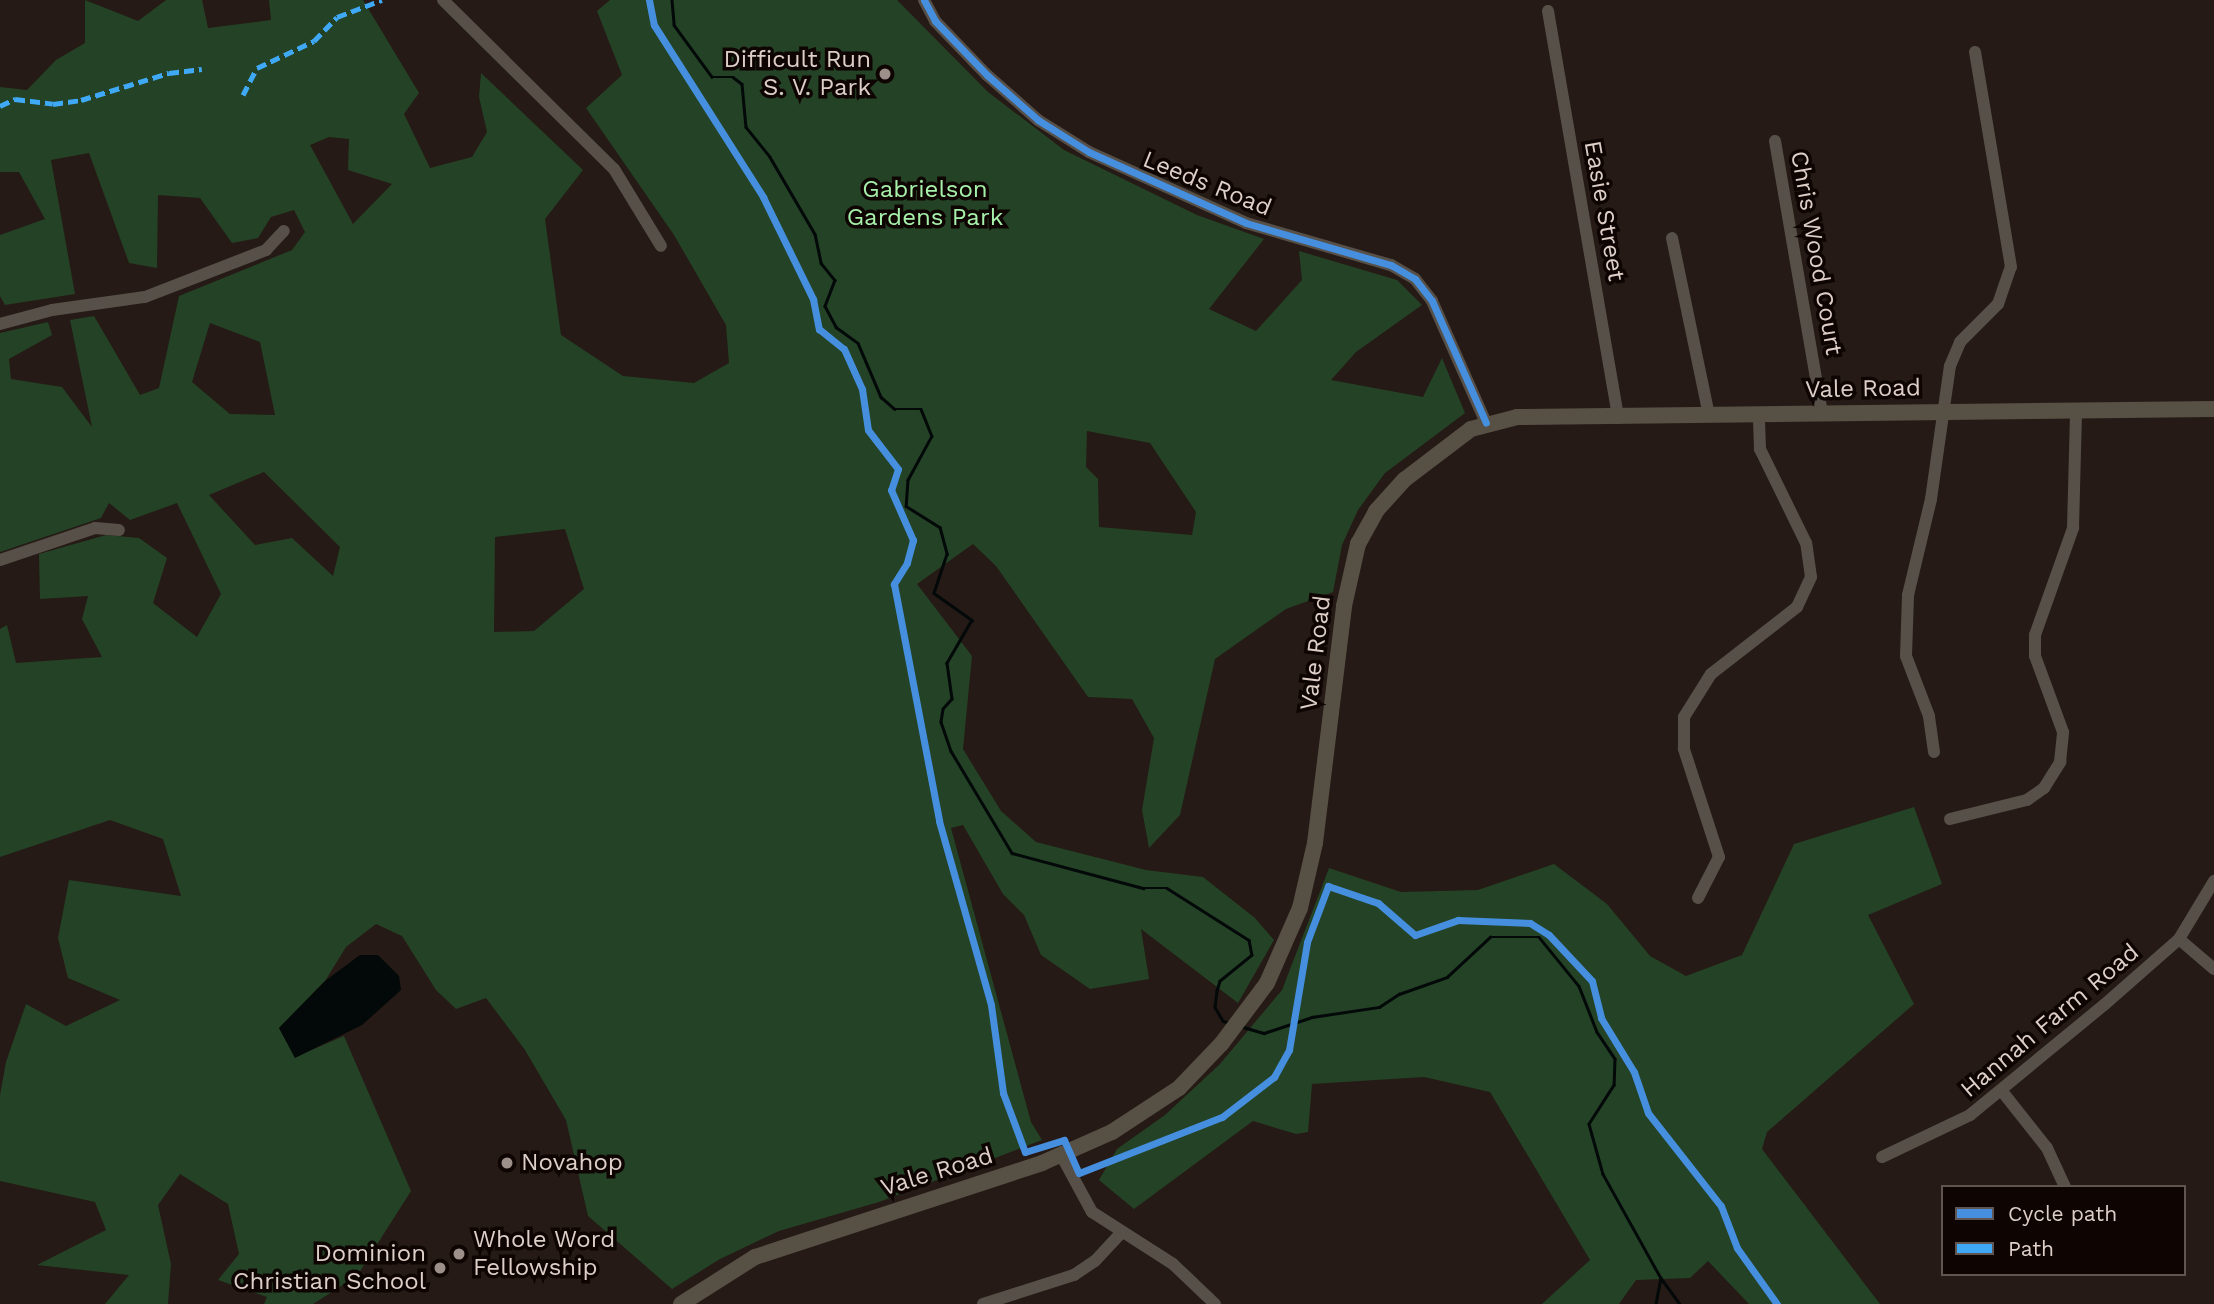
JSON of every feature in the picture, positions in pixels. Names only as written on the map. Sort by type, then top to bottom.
[{"type":"main road","name":"Vale Road","points":[[681,1304],[754,1256],[1061,1155],[1157,1105],[1229,1035],[1267,983],[1292,930],[1309,872],[1344,606],[1358,544],[1376,511],[1404,480],[1448,444],[1486,423],[1517,417],[1618,418],[1945,410],[2214,409]]},
{"type":"street","points":[[443,0],[614,169],[661,246]]},
{"type":"street","name":"Leeds Road","points":[[924,0],[935,20],[987,75],[1038,120],[1089,152],[1246,223],[1391,265],[1415,279],[1432,301],[1486,423]]},
{"type":"street","name":"Easie Street","points":[[1548,11],[1618,418]]},
{"type":"street","points":[[1934,752],[1929,716],[1909,668],[1904,639],[1908,595],[1931,499],[1954,354],[1998,304],[2011,267],[1975,52]]},
{"type":"street","name":"Chris Wood Court","points":[[1775,141],[1822,413]]},
{"type":"street","points":[[0,324],[52,310],[145,297],[265,250],[284,231]]},
{"type":"street","points":[[1672,238],[1709,415]]},
{"type":"street","points":[[1950,819],[2027,800],[2044,788],[2060,762],[2063,732],[2035,656],[2035,635],[2073,528],[2076,411]]},
{"type":"street","points":[[1698,898],[1719,857],[1684,749],[1684,717],[1711,674],[1797,607],[1811,577],[1805,542],[1760,449],[1759,414]]},
{"type":"street","points":[[0,560],[95,528],[119,530]]},
{"type":"street","name":"Hannah Farm Road","points":[[1882,1157],[1957,1124],[2001,1090],[2179,939],[2214,881]]},
{"type":"street","points":[[2179,939],[2214,969]]},
{"type":"street","points":[[2001,1090],[2047,1148],[2064,1185]]},
{"type":"street","points":[[1061,1155],[1084,1203],[1120,1234],[1173,1264],[1215,1304]]},
{"type":"street","points":[[983,1304],[1074,1275],[1095,1261],[1120,1234]]},
{"type":"green space","name":"Gabrielson Gardens Park","points":[[85,0],[138,21],[166,0],[202,0],[208,28],[271,20],[269,0],[363,0],[419,93],[404,114],[430,168],[472,157],[487,132],[479,97],[481,73],[583,170],[545,219],[561,335],[623,376],[694,383],[729,363],[726,325],[674,235],[586,108],[622,75],[597,11],[610,0],[897,0],[988,92],[1064,150],[1197,215],[1264,239],[1209,309],[1256,331],[1302,280],[1299,251],[1397,280],[1422,305],[1356,352],[1331,380],[1423,397],[1442,358],[1465,413],[1385,473],[1358,510],[1342,545],[1333,592],[1286,609],[1215,659],[1180,815],[1149,848],[1142,810],[1154,738],[1132,699],[1088,697],[996,566],[973,544],[917,584],[972,656],[963,749],[1001,811],[1036,842],[1146,870],[1203,877],[1255,918],[1274,940],[1238,1003],[1141,929],[1149,979],[1090,989],[1041,955],[1024,915],[1003,894],[963,825],[951,828],[1031,1122],[1042,1140],[879,1202],[779,1231],[720,1259],[672,1289],[588,1216],[566,1120],[525,1050],[486,998],[456,1009],[436,990],[402,936],[376,924],[346,947],[325,981],[279,1028],[295,1057],[344,1036],[411,1191],[357,1276],[313,1304],[264,1304],[267,1297],[218,1280],[239,1254],[228,1204],[180,1174],[158,1205],[171,1264],[168,1304],[105,1304],[129,1275],[37,1265],[106,1230],[95,1202],[0,1181],[0,1095],[6,1062],[26,1004],[66,1026],[120,1000],[68,978],[58,938],[69,880],[181,896],[163,839],[110,820],[0,857],[0,629],[7,625],[16,663],[102,657],[82,619],[88,596],[40,599],[39,554],[106,535],[139,538],[167,558],[153,603],[197,637],[221,594],[177,503],[130,520],[109,503],[101,518],[0,552],[0,333],[48,322],[52,335],[9,359],[11,379],[62,387],[92,427],[70,320],[94,316],[140,395],[159,388],[179,296],[292,250],[305,232],[294,210],[271,217],[258,238],[232,243],[200,198],[158,195],[157,268],[129,263],[89,153],[51,160],[75,294],[5,305],[0,296],[0,235],[45,219],[19,172],[0,172],[0,87],[27,90],[56,60],[85,43]],"holes":[[[329,137],[349,139],[348,170],[392,184],[353,224],[310,145]],[[210,323],[260,342],[275,415],[230,414],[192,382]],[[1087,431],[1150,443],[1196,512],[1192,535],[1099,527],[1098,479],[1086,467]],[[264,472],[340,547],[333,576],[292,538],[255,545],[209,495]],[[565,529],[584,589],[534,631],[494,632],[495,537]]]},
{"type":"green space","points":[[1914,807],[1942,884],[1868,915],[1914,1004],[1767,1132],[1762,1149],[1880,1304],[1749,1304],[1708,1261],[1690,1278],[1636,1280],[1619,1304],[1542,1304],[1590,1260],[1490,1092],[1424,1077],[1312,1084],[1308,1132],[1296,1134],[1253,1121],[1134,1209],[1099,1180],[1117,1149],[1165,1115],[1220,1064],[1282,990],[1329,868],[1401,892],[1478,890],[1554,864],[1607,904],[1650,956],[1686,976],[1742,955],[1794,844]]},
{"type":"shaded area","points":[[360,955],[378,955],[399,976],[401,990],[362,1025],[295,1058],[279,1028],[325,981]]},
{"type":"waterway","points":[[672,0],[674,25],[712,77],[733,77],[742,84],[746,127],[770,157],[815,234],[821,263],[835,280],[825,306],[836,327],[858,343],[881,397],[895,409],[921,409],[932,436],[908,480],[906,506],[940,527],[947,554],[934,593],[972,620],[947,663],[952,699],[943,709],[941,722],[951,751],[1012,853],[1143,888],[1167,888],[1249,940],[1252,955],[1220,981],[1217,991],[1215,1007],[1223,1021],[1230,1023]]},
{"type":"waterway","points":[[1243,1027],[1264,1033],[1312,1017],[1379,1007],[1399,994],[1447,977],[1490,937],[1539,937],[1579,986],[1597,1032],[1615,1059],[1614,1085],[1589,1124],[1603,1174],[1661,1278],[1656,1304]]},
{"type":"waterway","points":[[1661,1278],[1680,1304]]},
{"type":"marked path","points":[[243,95],[257,68],[314,41],[337,17],[382,0]]},
{"type":"marked path","points":[[0,106],[15,99],[53,104],[81,100],[169,73],[202,69]]},
{"type":"cycle path","points":[[649,0],[654,25],[763,197],[813,299],[819,329],[844,349],[862,389],[868,430],[898,469],[891,490],[913,540],[907,563],[894,584],[939,821],[991,1005],[1003,1093],[1025,1152],[1064,1140],[1079,1173],[1222,1117],[1274,1077],[1289,1050],[1307,942],[1328,886],[1378,903],[1415,935],[1458,920],[1530,923],[1549,935],[1592,981],[1601,1018],[1634,1072],[1648,1113],[1721,1206],[1737,1248],[1777,1304]]},
{"type":"cycle path","points":[[924,0],[935,21],[987,75],[1038,120],[1089,152],[1246,223],[1391,265],[1415,279],[1432,301],[1486,423]]},
{"type":"place","name":"Difficult Run S. V. Park","points":[[885,74]]},
{"type":"place","name":"Novahop","points":[[507,1163]]},
{"type":"place","name":"Whole Word Fellowship","points":[[459,1254]]},
{"type":"place","name":"Dominion Christian School","points":[[440,1268]]}]
